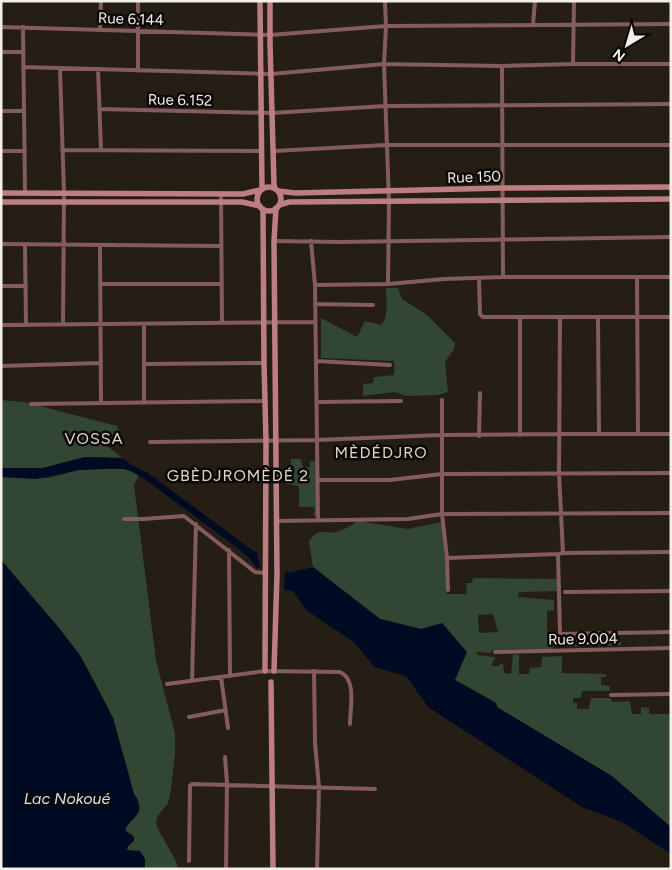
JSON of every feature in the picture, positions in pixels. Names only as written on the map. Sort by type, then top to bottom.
[{"type":"main road","points":[[260,1],[261,190],[257,198],[262,208],[266,440],[265,671]]},
{"type":"main road","points":[[270,1],[274,184],[281,200],[277,207],[274,241],[276,440],[274,671]]},
{"type":"main road","points":[[1,192],[221,194],[248,193],[269,187],[276,190]]},
{"type":"main road","name":"Rue 150","points":[[276,190],[289,193],[503,188],[671,187]]},
{"type":"main road","name":"Rue 150","points":[[277,207],[289,202],[671,199]]},
{"type":"main road","points":[[1,202],[242,202],[270,210],[277,207]]},
{"type":"main road","points":[[271,682],[273,869]]},
{"type":"street","points":[[100,29],[101,1]]},
{"type":"street","points":[[138,1],[138,71]]},
{"type":"street","points":[[385,1],[384,64],[389,202],[388,284]]},
{"type":"street","points":[[533,25],[535,1]]},
{"type":"street","points":[[573,64],[574,1]]},
{"type":"street","name":"Rue 6.144","points":[[1,27],[270,36],[386,26],[671,24]]},
{"type":"street","points":[[23,27],[25,193]]},
{"type":"street","points":[[1,52],[23,52]]},
{"type":"street","points":[[23,67],[271,74],[384,64],[502,66],[671,64]]},
{"type":"street","points":[[502,66],[503,277]]},
{"type":"street","points":[[60,69],[64,193],[63,324]]},
{"type":"street","points":[[98,69],[100,150]]},
{"type":"street","name":"Rue 6.152","points":[[99,109],[272,113],[385,106],[671,104]]},
{"type":"street","points":[[1,111],[24,111]]},
{"type":"street","points":[[274,151],[386,145],[671,145]]},
{"type":"street","points":[[62,150],[261,151]]},
{"type":"street","points":[[1,151],[25,151]]},
{"type":"street","points":[[221,194],[222,323]]},
{"type":"street","points":[[274,241],[388,242],[671,237]]},
{"type":"street","points":[[311,241],[316,322],[318,520]]},
{"type":"street","points":[[1,244],[221,246]]},
{"type":"street","points":[[25,244],[26,324]]},
{"type":"street","points":[[100,245],[100,403]]},
{"type":"street","points":[[315,284],[388,284],[503,277],[671,276]]},
{"type":"street","points":[[638,277],[638,434]]},
{"type":"street","points":[[478,278],[481,316],[671,317]]},
{"type":"street","points":[[100,284],[222,284]]},
{"type":"street","points":[[1,286],[26,286]]},
{"type":"street","points":[[315,304],[373,305]]},
{"type":"street","points":[[520,317],[520,435]]},
{"type":"street","points":[[560,317],[559,474],[561,553]]},
{"type":"street","points":[[598,318],[599,434]]},
{"type":"street","points":[[1,325],[316,322]]},
{"type":"street","points":[[144,324],[144,402]]},
{"type":"street","points":[[316,360],[390,365]]},
{"type":"street","points":[[1,366],[100,363]]},
{"type":"street","points":[[144,364],[264,363]]},
{"type":"street","points":[[479,436],[480,393]]},
{"type":"street","points":[[317,402],[401,400]]},
{"type":"street","points":[[442,400],[442,514],[447,558],[448,590]]},
{"type":"street","points":[[31,404],[265,401]]},
{"type":"street","points":[[150,442],[317,440],[441,435],[671,434]]},
{"type":"street","points":[[318,480],[390,480],[442,474],[671,473]]},
{"type":"street","points":[[276,521],[408,519],[442,514],[671,513]]},
{"type":"street","points":[[124,519],[184,516],[255,572],[265,573]]},
{"type":"street","points":[[192,680],[196,524]]},
{"type":"street","points":[[229,550],[230,676]]},
{"type":"street","points":[[447,558],[561,553],[671,552]]},
{"type":"street","name":"Rue 9.004","points":[[561,553],[560,634],[671,632]]},
{"type":"street","points":[[565,592],[671,591]]},
{"type":"street","name":"Rue 9.004","points":[[496,652],[671,648]]},
{"type":"street","points":[[265,671],[271,682]]},
{"type":"street","points":[[167,684],[265,671],[340,672],[347,676],[351,690],[350,724]]},
{"type":"street","points":[[271,682],[274,671]]},
{"type":"street","points":[[314,672],[314,742],[319,788],[317,869]]},
{"type":"street","points":[[220,677],[228,728]]},
{"type":"street","points":[[611,694],[671,694]]},
{"type":"street","points":[[189,717],[226,710]]},
{"type":"street","points":[[225,757],[227,784],[226,869]]},
{"type":"street","points":[[189,861],[191,784],[375,789]]},
{"type":"green space","points":[[386,288],[398,288],[402,299],[427,315],[455,343],[454,349],[445,362],[448,392],[438,395],[407,396],[394,392],[363,396],[363,384],[373,383],[374,377],[394,375],[394,361],[321,358],[321,318],[357,337],[365,321],[381,325],[384,322],[387,308]]},
{"type":"green space","points":[[1,400],[24,402],[117,426],[120,433],[107,441],[106,445],[122,458],[85,457],[43,468],[1,468]]},
{"type":"green space","points":[[291,459],[301,459],[303,468],[310,467],[310,461],[316,461],[317,517],[314,516],[314,507],[299,507],[299,486],[286,484],[287,481],[291,480]]},
{"type":"green space","points":[[124,469],[139,475],[134,485],[156,661],[175,733],[171,789],[168,803],[157,817],[156,822],[176,861],[178,869],[145,869],[145,859],[140,852],[127,850],[128,846],[133,842],[133,835],[125,829],[139,801],[134,794],[113,718],[79,654],[1,560],[1,477],[48,478],[79,470]]},
{"type":"green space","points":[[358,521],[408,529],[441,522],[447,594],[467,594],[466,583],[472,583],[473,578],[560,579],[561,591],[519,592],[518,597],[554,600],[554,610],[547,611],[547,631],[559,633],[560,638],[621,641],[621,645],[492,650],[491,653],[477,652],[477,655],[495,657],[492,666],[499,666],[503,663],[504,673],[511,674],[513,654],[519,655],[519,674],[529,674],[530,668],[541,667],[542,657],[562,656],[562,673],[606,674],[606,677],[601,677],[601,685],[610,686],[609,691],[582,691],[581,698],[573,698],[573,703],[577,703],[577,709],[589,709],[591,698],[610,698],[613,702],[630,701],[632,714],[641,714],[641,707],[649,708],[649,714],[671,714],[671,827],[497,707],[496,703],[455,680],[421,629],[380,619],[313,567],[309,542],[312,537],[321,532],[331,533],[339,531]],"holes":[[[493,614],[498,632],[479,633],[478,615]]]},
{"type":"water","points":[[85,457],[122,458],[148,473],[253,551],[257,552],[260,568],[257,568],[236,547],[146,480],[131,471],[124,469],[79,470],[36,479],[1,477],[1,468],[43,468]]},
{"type":"water","name":"Lac Nokoué","points":[[1,560],[79,654],[113,718],[139,806],[138,813],[125,829],[134,837],[134,841],[128,846],[127,850],[140,851],[145,859],[145,869],[1,869]]},
{"type":"water","points":[[313,567],[380,619],[421,629],[442,623],[467,652],[455,680],[496,703],[497,707],[612,776],[671,827],[671,854],[622,822],[582,807],[428,707],[406,676],[374,667],[355,643],[306,610],[293,591],[284,590],[285,572]]},
{"type":"district","name":"VOSSA","points":[[94,438]]},
{"type":"district","name":"MÈDÉDJRO","points":[[381,452]]},
{"type":"district","name":"GBÈDJROMÈDÉ 2","points":[[238,475]]}]
